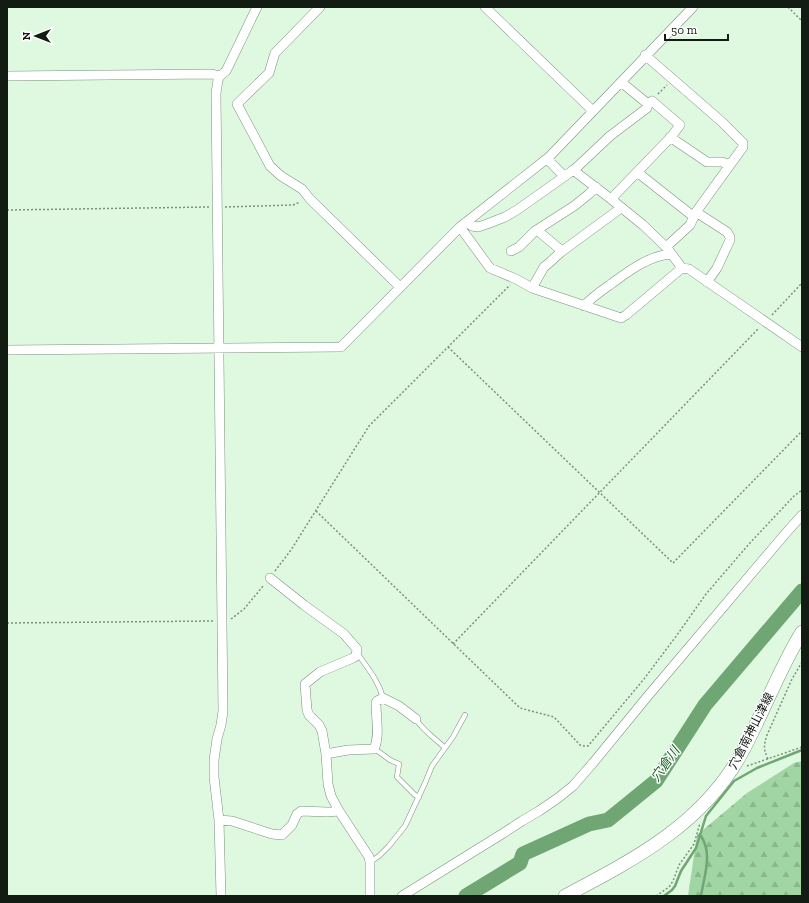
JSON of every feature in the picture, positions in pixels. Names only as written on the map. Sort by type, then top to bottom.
[{"type":"main road","name":"穴倉南神山津線","points":[[572,894],[634,859],[658,843],[679,827],[714,794],[741,755],[760,719],[796,641],[802,632]]},
{"type":"street","points":[[221,896],[218,820],[214,777],[214,760],[223,711],[216,94],[218,80],[226,71],[257,7]]},
{"type":"street","points":[[320,7],[275,53],[269,73],[237,104],[270,166],[281,176],[302,189],[310,199],[400,287]]},
{"type":"street","points":[[486,7],[593,111]]},
{"type":"street","points":[[7,350],[342,347],[463,225],[547,159],[692,7]]},
{"type":"street","points":[[584,306],[590,298],[638,265],[652,258],[664,255],[669,251],[690,225],[695,214],[743,147],[743,143],[722,122],[645,55]]},
{"type":"street","points":[[7,76],[212,74],[220,76]]},
{"type":"street","points":[[611,199],[670,138],[680,125],[621,82]]},
{"type":"street","points":[[463,225],[478,227],[505,217],[517,210],[573,170],[610,136],[647,108],[650,103]]},
{"type":"street","points":[[670,138],[707,162],[722,162],[730,165]]},
{"type":"street","points":[[547,159],[564,176]]},
{"type":"street","points":[[573,170],[643,225],[669,251],[682,268],[689,269],[802,347]]},
{"type":"street","points":[[637,172],[695,214],[727,232],[730,240],[717,268],[707,282]]},
{"type":"street","points":[[511,251],[518,247],[537,230],[574,206],[596,187]]},
{"type":"street","points":[[532,288],[544,267],[562,251],[622,208]]},
{"type":"street","points":[[463,225],[490,268],[516,279],[532,288],[621,318],[682,268]]},
{"type":"street","points":[[537,230],[562,251]]},
{"type":"street","points":[[402,896],[522,820],[544,808],[573,786],[802,515]]},
{"type":"street","points":[[270,578],[344,634],[356,649],[356,656],[320,672],[305,684],[307,710],[309,715],[319,725],[322,731],[326,754],[328,784],[331,796],[369,857],[370,896]]},
{"type":"street","points":[[326,754],[348,750],[374,749],[376,746],[377,727],[376,704],[377,701],[383,698],[399,706],[416,719]]},
{"type":"street","points":[[218,820],[232,821],[272,834],[282,835],[292,825],[297,814],[301,811],[327,812],[339,810]]},
{"type":"lane","points":[[356,656],[360,658],[376,680],[383,698]]},
{"type":"lane","points":[[370,862],[379,856],[405,826],[432,766],[453,737],[465,715]]},
{"type":"lane","points":[[416,719],[426,731],[445,748]]},
{"type":"lane","points":[[374,749],[390,760],[399,764],[398,778],[419,797]]},
{"type":"path","points":[[788,7],[802,21]]},
{"type":"path","points":[[650,103],[652,99],[673,79]]},
{"type":"path","points":[[7,210],[293,205],[308,196]]},
{"type":"path","points":[[7,623],[222,621],[232,618],[244,608],[270,578],[291,550],[369,426],[516,279]]},
{"type":"path","points":[[453,644],[802,283]]},
{"type":"path","points":[[448,347],[673,564],[802,431]]},
{"type":"path","points":[[316,511],[520,708],[554,717],[580,745],[588,746],[644,678],[706,594],[749,544],[794,496],[802,490]]},
{"type":"path","points":[[768,759],[764,752],[764,745],[767,735],[792,679],[802,662]]},
{"type":"path","points":[[731,770],[802,747]]},
{"type":"path","points":[[656,896],[669,887],[679,865],[694,844],[700,822],[700,807]]},
{"type":"green space","points":[[802,761],[802,896],[688,896],[697,835],[747,793],[794,763]]},
{"type":"waterway","name":"穴倉川","points":[[466,896],[520,863],[523,854],[589,824],[608,820],[656,781],[705,705],[802,591]]},
{"type":"waterway","points":[[664,896],[675,886],[681,871],[696,848],[706,816],[734,781],[757,768],[802,750]]},
{"type":"waterway","points":[[701,836],[705,843],[707,858],[701,896]]}]
